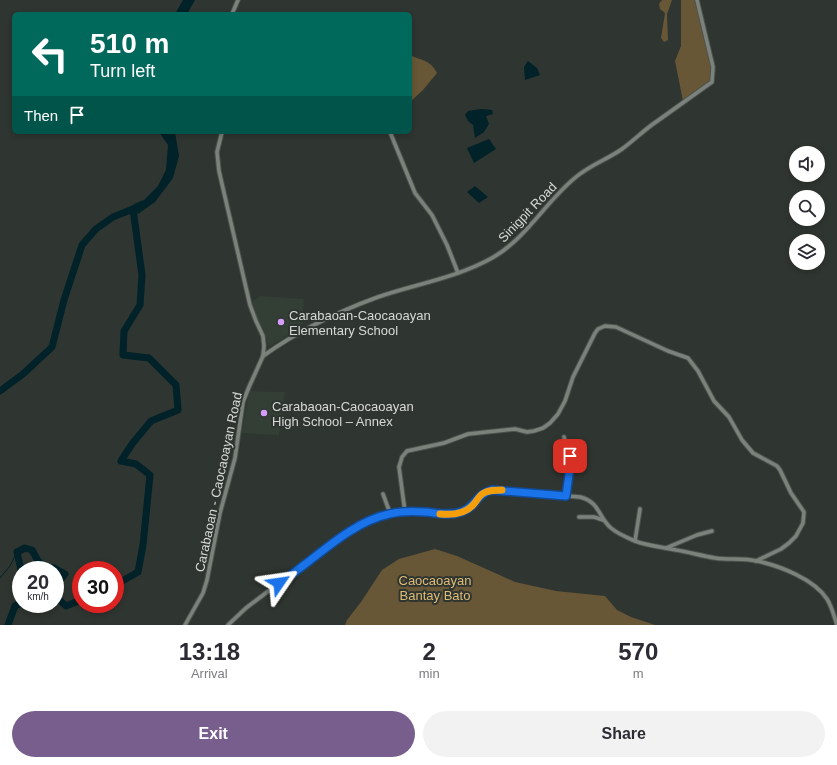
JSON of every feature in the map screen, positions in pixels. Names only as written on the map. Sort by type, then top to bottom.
[{"type":"street","points":[[233,12],[238,0]]},
{"type":"street","name":"Sinigpit Road","points":[[263,356],[300,332],[338,313],[378,297],[458,273],[499,254],[523,233],[556,195],[576,176],[622,149],[648,128],[712,82],[713,67],[697,0]]},
{"type":"street","name":"Carabaoan - Caocaoayan Road","points":[[185,625],[204,593],[208,580],[220,513],[235,458],[243,402],[248,387],[263,356],[264,346],[263,336],[250,306],[219,170],[217,152],[222,134]]},
{"type":"street","points":[[391,134],[415,193],[432,215],[447,245],[458,273]]},
{"type":"street","points":[[405,512],[399,467],[400,460],[404,454],[410,450],[444,443],[468,434],[515,429],[527,432],[543,428],[558,414],[565,401],[573,377],[595,333],[601,327],[610,326],[623,329],[656,346],[688,358],[698,371],[714,401],[728,417],[742,440],[753,453],[777,466],[780,470],[791,493],[804,512],[803,523],[796,536],[789,543],[781,549],[756,561]]},
{"type":"street","points":[[564,437],[571,460],[566,496]]},
{"type":"street","points":[[228,625],[248,606],[299,570],[310,559],[371,520],[390,513],[405,512],[445,514],[462,512],[469,509],[480,495],[492,490],[588,498],[597,507],[603,520],[610,528],[635,541],[714,558],[756,561],[802,577],[827,598],[832,608],[837,625]]},
{"type":"street","points":[[383,494],[390,513]]},
{"type":"street","points":[[635,541],[640,509]]},
{"type":"street","points":[[579,517],[594,517],[603,520]]},
{"type":"street","points":[[665,548],[697,535],[712,531]]},
{"type":"shaded area","name":"Carabaoan-Caocaoayan Elementary School","points":[[261,296],[304,299],[302,326],[269,347],[264,330],[257,318],[252,301]]},
{"type":"shaded area","name":"Carabaoan-Caocaoayan High School – Annex","points":[[249,391],[285,392],[279,435],[242,433]]},
{"type":"green space","points":[[662,0],[672,0],[667,14],[668,40],[664,42],[661,38],[665,13],[660,9],[659,4]]},
{"type":"green space","points":[[681,0],[696,0],[712,67],[710,81],[683,101],[675,61],[681,46]]},
{"type":"green space","points":[[412,56],[424,60],[430,64],[437,73],[423,90],[412,100]]},
{"type":"green space","name":"Caocaoayan Bantay Bato","points":[[435,549],[457,556],[515,582],[556,591],[605,596],[617,610],[631,617],[655,625],[345,625],[382,570],[399,559]]},
{"type":"water","points":[[183,0],[195,0],[188,12],[176,12]]},
{"type":"water","points":[[528,61],[537,68],[540,75],[525,80],[524,67]]},
{"type":"water","points":[[481,109],[492,110],[493,114],[486,116],[489,124],[484,132],[475,138],[473,125],[468,121],[465,115],[468,111]]},
{"type":"water","points":[[160,134],[175,134],[179,156],[173,178],[155,202],[138,214],[134,204],[143,201],[158,186],[166,170],[168,145]]},
{"type":"water","points":[[489,139],[496,149],[474,163],[467,148]]},
{"type":"water","points":[[475,186],[488,197],[479,203],[467,192]]},
{"type":"waterway","points":[[124,580],[138,572],[143,545],[150,475],[136,464],[121,461],[132,444],[151,421],[178,410],[176,385],[149,358],[123,355],[124,331],[140,305],[142,275],[133,209],[143,204]]},
{"type":"waterway","points":[[0,391],[23,374],[52,347],[64,300],[82,245],[96,229],[113,217],[133,209]]},
{"type":"waterway","points":[[19,561],[17,552],[25,548],[32,550],[38,561]]},
{"type":"waterway","points":[[0,578],[10,566],[17,552]]},
{"type":"waterway","points":[[64,604],[66,606],[72,604]]},
{"type":"waterway","points":[[8,625],[12,613]]},
{"type":"slow traffic","points":[[440,514],[454,514],[462,512],[469,509],[480,495],[492,490],[502,490]]},
{"type":"place","name":"Carabaoan-Caocaoayan Elementary School","points":[[281,322]]},
{"type":"place","name":"Carabaoan-Caocaoayan High School – Annex","points":[[264,413]]},
{"type":"route","points":[[279,583],[299,570],[310,559],[357,527],[380,516],[390,513],[405,512],[454,514],[469,509],[480,495],[492,490],[566,496],[571,460],[570,456]]}]
